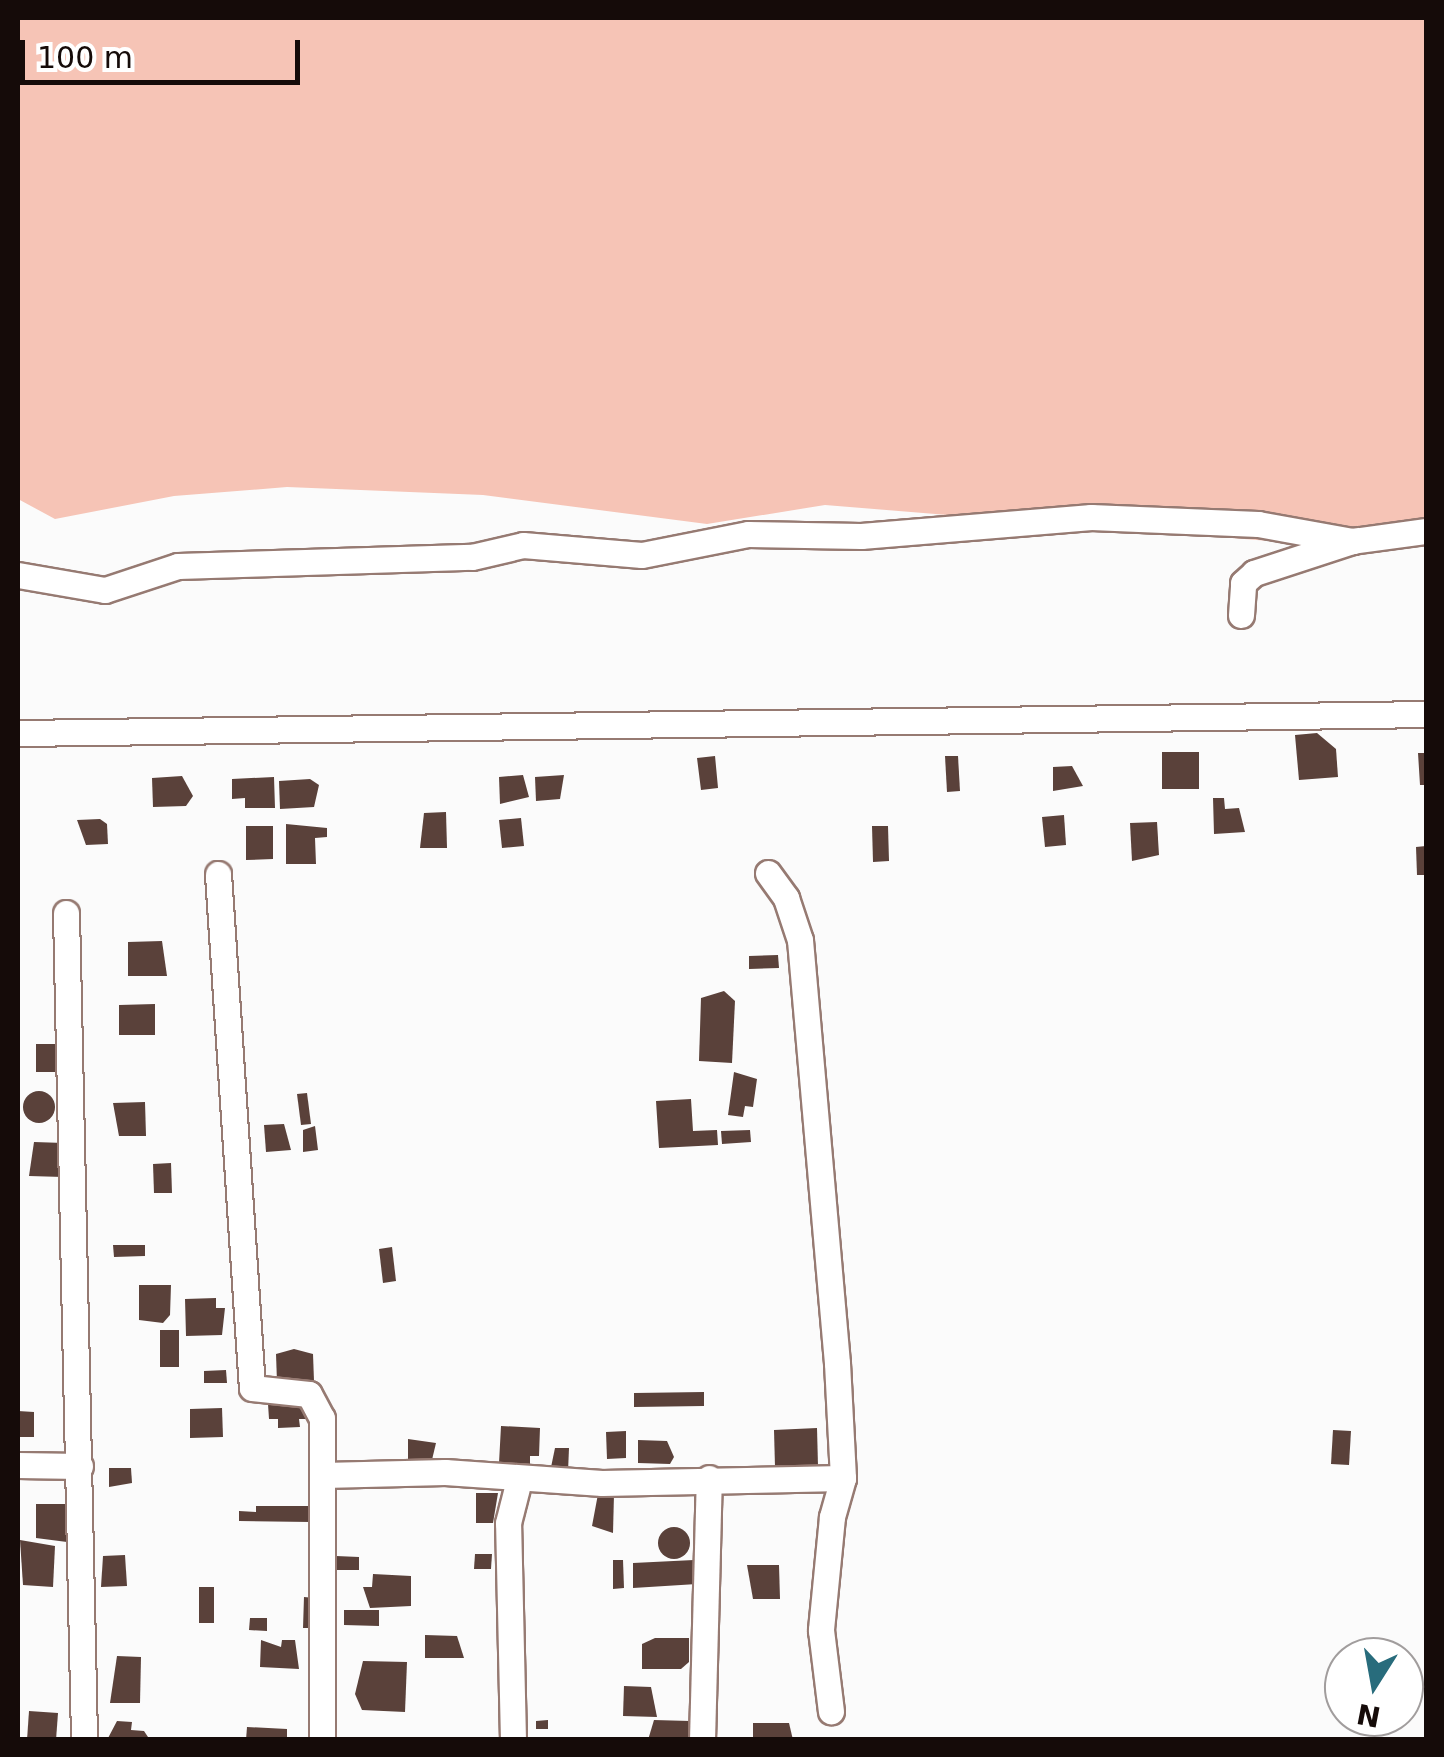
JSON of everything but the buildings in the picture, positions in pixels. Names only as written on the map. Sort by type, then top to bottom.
[{"type":"street","points":[[18,575],[105,590],[178,566],[472,557],[523,544],[642,555],[748,534],[861,536],[1091,518],[1258,524],[1352,541]]},
{"type":"street","points":[[1241,614],[1244,583],[1254,573],[1352,541],[1426,531]]},
{"type":"street","points":[[18,733],[1426,714]]},
{"type":"street","points":[[218,874],[252,1388],[315,1398],[323,1475],[317,1513],[322,1740]]},
{"type":"street","points":[[768,874],[786,898],[800,940],[843,1478],[832,1518],[821,1630],[831,1711]]},
{"type":"street","points":[[66,913],[84,1740]]},
{"type":"street","points":[[18,1465],[80,1466]]},
{"type":"street","points":[[323,1475],[445,1472],[519,1480],[843,1478]]},
{"type":"street","points":[[702,1740],[709,1478]]},
{"type":"street","points":[[513,1740],[508,1524],[519,1480]]},
{"type":"shaded area","points":[[18,18],[1426,18],[1426,526],[1305,544],[825,505],[707,524],[483,495],[287,487],[174,496],[55,519],[18,499]]}]
